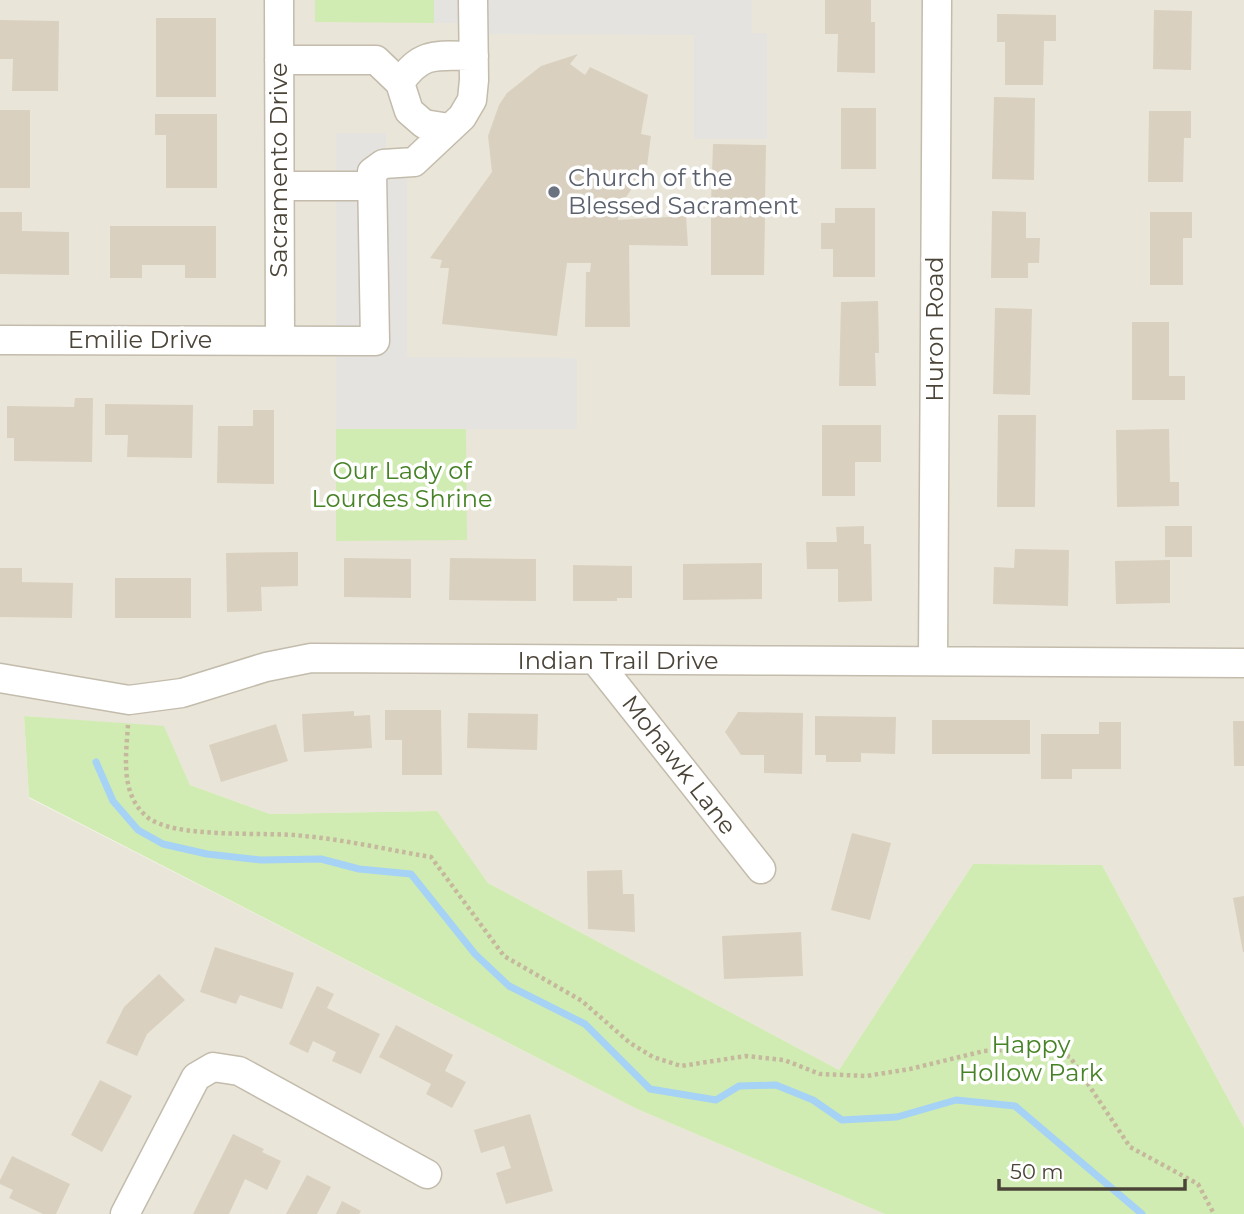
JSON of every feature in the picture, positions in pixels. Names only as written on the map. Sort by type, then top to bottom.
[{"type":"street","name":"Sacramento Drive","points":[[279,0],[279,340]]},
{"type":"street","points":[[279,186],[372,186],[372,172],[375,167],[414,162],[423,153],[436,126],[462,117],[472,100],[473,0]]},
{"type":"street","name":"Huron Road","points":[[933,659],[937,0]]},
{"type":"street","points":[[279,60],[376,61],[430,55],[474,56]]},
{"type":"street","points":[[400,83],[410,67],[430,55]]},
{"type":"street","points":[[376,61],[400,83],[409,111],[436,126]]},
{"type":"street","name":"Emilie Drive","points":[[0,340],[375,341],[372,186]]},
{"type":"street","name":"Indian Trail Drive","points":[[0,678],[130,700],[182,694],[266,667],[311,658],[597,662],[933,659],[1244,663]]},
{"type":"street","name":"Mohawk Lane","points":[[597,662],[761,869]]},
{"type":"street","points":[[125,1214],[196,1077],[213,1066],[239,1071],[427,1174]]},
{"type":"path","points":[[130,700],[126,779],[135,801],[147,817],[192,831],[303,835],[432,857],[504,956],[582,1001],[630,1043],[653,1057],[681,1066],[746,1056],[784,1060],[820,1074],[866,1076],[910,1069],[984,1051],[1046,1048],[1070,1057],[1130,1147],[1198,1184],[1214,1214]]},
{"type":"shaded area","points":[[0,0],[1244,0],[1244,1128],[1102,865],[973,864],[839,1070],[488,883],[436,811],[270,814],[190,785],[164,727],[24,716],[29,798],[637,1109],[885,1214],[0,1214]]},
{"type":"shaded area","points":[[434,0],[752,0],[752,33],[767,33],[767,139],[694,139],[694,35],[484,34],[483,23],[434,23]]},
{"type":"shaded area","points":[[336,133],[386,133],[386,152],[407,175],[407,357],[577,358],[577,429],[336,429]]},
{"type":"green space","points":[[315,0],[434,0],[434,23],[315,22]]},
{"type":"green space","name":"Our Lady of Lourdes Shrine","points":[[336,429],[466,429],[467,540],[336,541]]},
{"type":"green space","name":"Happy Hollow Park","points":[[24,716],[164,726],[190,785],[270,814],[437,811],[488,883],[839,1070],[973,864],[1102,865],[1244,1128],[1244,1214],[885,1214],[637,1109],[29,797]]},
{"type":"building","points":[[825,0],[871,0],[871,22],[875,22],[875,73],[837,72],[838,34],[825,34]]},
{"type":"building","points":[[1154,10],[1192,11],[1191,70],[1153,69]]},
{"type":"building","points":[[997,14],[1056,15],[1056,41],[1044,41],[1043,85],[1005,85],[1005,42],[997,42]]},
{"type":"building","points":[[156,18],[216,18],[216,97],[156,97]]},
{"type":"building","points":[[0,20],[59,21],[58,91],[12,91],[13,59],[0,59]]},
{"type":"building","name":"Church of the Blessed Sacrament","points":[[578,54],[570,64],[585,75],[590,67],[648,95],[641,134],[651,136],[647,166],[618,209],[618,220],[686,216],[688,246],[629,245],[630,327],[585,327],[586,272],[590,272],[591,263],[567,263],[557,336],[442,324],[449,268],[440,268],[442,260],[430,258],[492,172],[488,136],[499,105],[507,93],[541,66]]},
{"type":"building","points":[[994,97],[1035,98],[1034,180],[992,179]]},
{"type":"building","points":[[841,108],[876,108],[876,169],[841,169]]},
{"type":"building","points":[[0,110],[30,110],[30,188],[0,188]]},
{"type":"building","points":[[1149,111],[1191,111],[1191,138],[1184,138],[1183,182],[1148,182]]},
{"type":"building","points":[[155,114],[217,114],[217,188],[166,188],[166,135],[155,135]]},
{"type":"building","points":[[713,144],[766,145],[765,204],[711,203]]},
{"type":"building","points":[[835,208],[875,208],[875,277],[833,277],[833,249],[821,249],[821,223],[835,223]]},
{"type":"building","points":[[992,211],[1026,212],[1026,238],[1040,238],[1039,263],[1028,263],[1028,278],[991,278]]},
{"type":"building","points":[[0,212],[22,212],[22,231],[69,232],[69,275],[0,274]]},
{"type":"building","points":[[1150,212],[1192,212],[1192,238],[1183,238],[1183,285],[1150,285]]},
{"type":"building","points":[[711,216],[765,216],[764,275],[711,275]]},
{"type":"building","points":[[110,226],[216,226],[216,278],[185,278],[185,265],[142,265],[142,278],[110,278]]},
{"type":"building","points":[[878,301],[879,353],[875,353],[876,386],[839,386],[841,302]]},
{"type":"building","points":[[995,308],[1032,309],[1030,395],[993,394]]},
{"type":"building","points":[[1132,322],[1169,322],[1169,376],[1185,376],[1185,400],[1132,400]]},
{"type":"building","points":[[75,398],[93,398],[92,462],[14,461],[14,438],[7,438],[7,406],[74,407]]},
{"type":"building","points":[[105,404],[193,405],[192,458],[127,457],[128,435],[105,435]]},
{"type":"building","points":[[253,410],[274,410],[274,484],[217,483],[218,426],[253,426]]},
{"type":"building","points":[[998,415],[1036,415],[1035,507],[997,507]]},
{"type":"building","points":[[822,425],[881,425],[881,462],[855,462],[855,496],[822,496]]},
{"type":"building","points":[[1169,429],[1170,482],[1179,482],[1179,506],[1117,507],[1116,430]]},
{"type":"building","points":[[864,526],[864,544],[871,544],[872,601],[838,602],[838,569],[807,569],[806,542],[837,542],[836,527]]},
{"type":"building","points":[[1165,526],[1192,526],[1192,557],[1165,557]]},
{"type":"building","points":[[1015,549],[1069,550],[1068,606],[993,604],[994,567],[1014,568]]},
{"type":"building","points":[[298,552],[298,586],[261,587],[262,611],[227,612],[226,553]]},
{"type":"building","points":[[344,558],[411,559],[411,598],[344,597]]},
{"type":"building","points":[[450,558],[536,559],[536,601],[449,600]]},
{"type":"building","points":[[1170,560],[1170,603],[1116,604],[1115,561]]},
{"type":"building","points":[[762,563],[762,599],[683,600],[683,564]]},
{"type":"building","points":[[573,565],[632,566],[632,598],[617,598],[617,601],[573,601]]},
{"type":"building","points":[[0,568],[22,568],[22,582],[73,583],[72,618],[0,617]]},
{"type":"building","points":[[115,578],[191,578],[191,618],[115,618]]},
{"type":"building","points":[[385,710],[441,710],[442,775],[402,775],[402,740],[385,740]]},
{"type":"building","points":[[354,711],[354,716],[370,715],[372,748],[304,752],[302,714]]},
{"type":"building","points":[[738,712],[803,713],[802,774],[764,773],[764,755],[741,755],[725,732]]},
{"type":"building","points":[[468,713],[538,714],[537,750],[467,748]]},
{"type":"building","points":[[815,716],[896,717],[895,754],[861,753],[861,762],[826,762],[826,755],[815,755]]},
{"type":"building","points":[[932,720],[1030,720],[1030,754],[932,754]]},
{"type":"building","points":[[1233,721],[1244,721],[1244,766],[1234,766]]},
{"type":"building","points":[[1099,722],[1121,722],[1121,769],[1072,769],[1072,779],[1041,779],[1041,734],[1099,734]]},
{"type":"building","points":[[276,724],[288,761],[221,782],[209,745]]},
{"type":"building","points":[[852,833],[891,843],[870,920],[831,910]]},
{"type":"building","points":[[622,870],[623,894],[634,894],[635,932],[588,929],[587,871]]},
{"type":"building","points":[[1244,896],[1244,952],[1243,952],[1233,898]]},
{"type":"building","points":[[801,932],[803,976],[724,979],[722,936]]},
{"type":"building","points":[[215,947],[294,973],[282,1009],[240,995],[236,1004],[200,992]]},
{"type":"building","points":[[159,974],[185,1000],[147,1034],[137,1056],[106,1043],[124,1007]]},
{"type":"building","points":[[317,986],[334,994],[327,1008],[380,1034],[361,1074],[332,1061],[336,1052],[313,1041],[308,1053],[289,1044]]},
{"type":"building","points":[[396,1025],[453,1055],[445,1071],[466,1082],[452,1108],[426,1094],[431,1084],[379,1057]]},
{"type":"building","points":[[100,1080],[132,1096],[102,1152],[71,1135]]},
{"type":"building","points":[[530,1114],[553,1191],[506,1204],[496,1173],[511,1168],[504,1146],[481,1153],[474,1130]]},
{"type":"building","points":[[233,1134],[264,1149],[262,1152],[281,1161],[267,1190],[245,1179],[229,1214],[193,1214]]},
{"type":"building","points":[[12,1156],[70,1184],[56,1214],[43,1214],[9,1198],[13,1190],[0,1184],[0,1180]]},
{"type":"building","points":[[307,1175],[331,1187],[317,1214],[286,1214]]},
{"type":"building","points":[[342,1201],[361,1211],[359,1214],[336,1214]]},
{"type":"waterway","points":[[96,762],[113,801],[138,830],[163,844],[207,854],[261,860],[321,859],[359,869],[411,874],[475,954],[509,986],[585,1024],[650,1089],[716,1100],[739,1086],[776,1085],[813,1100],[842,1120],[897,1117],[956,1100],[1015,1106],[1142,1214]]},
{"type":"place","name":"Church of the Blessed Sacrament","points":[[554,192]]}]
